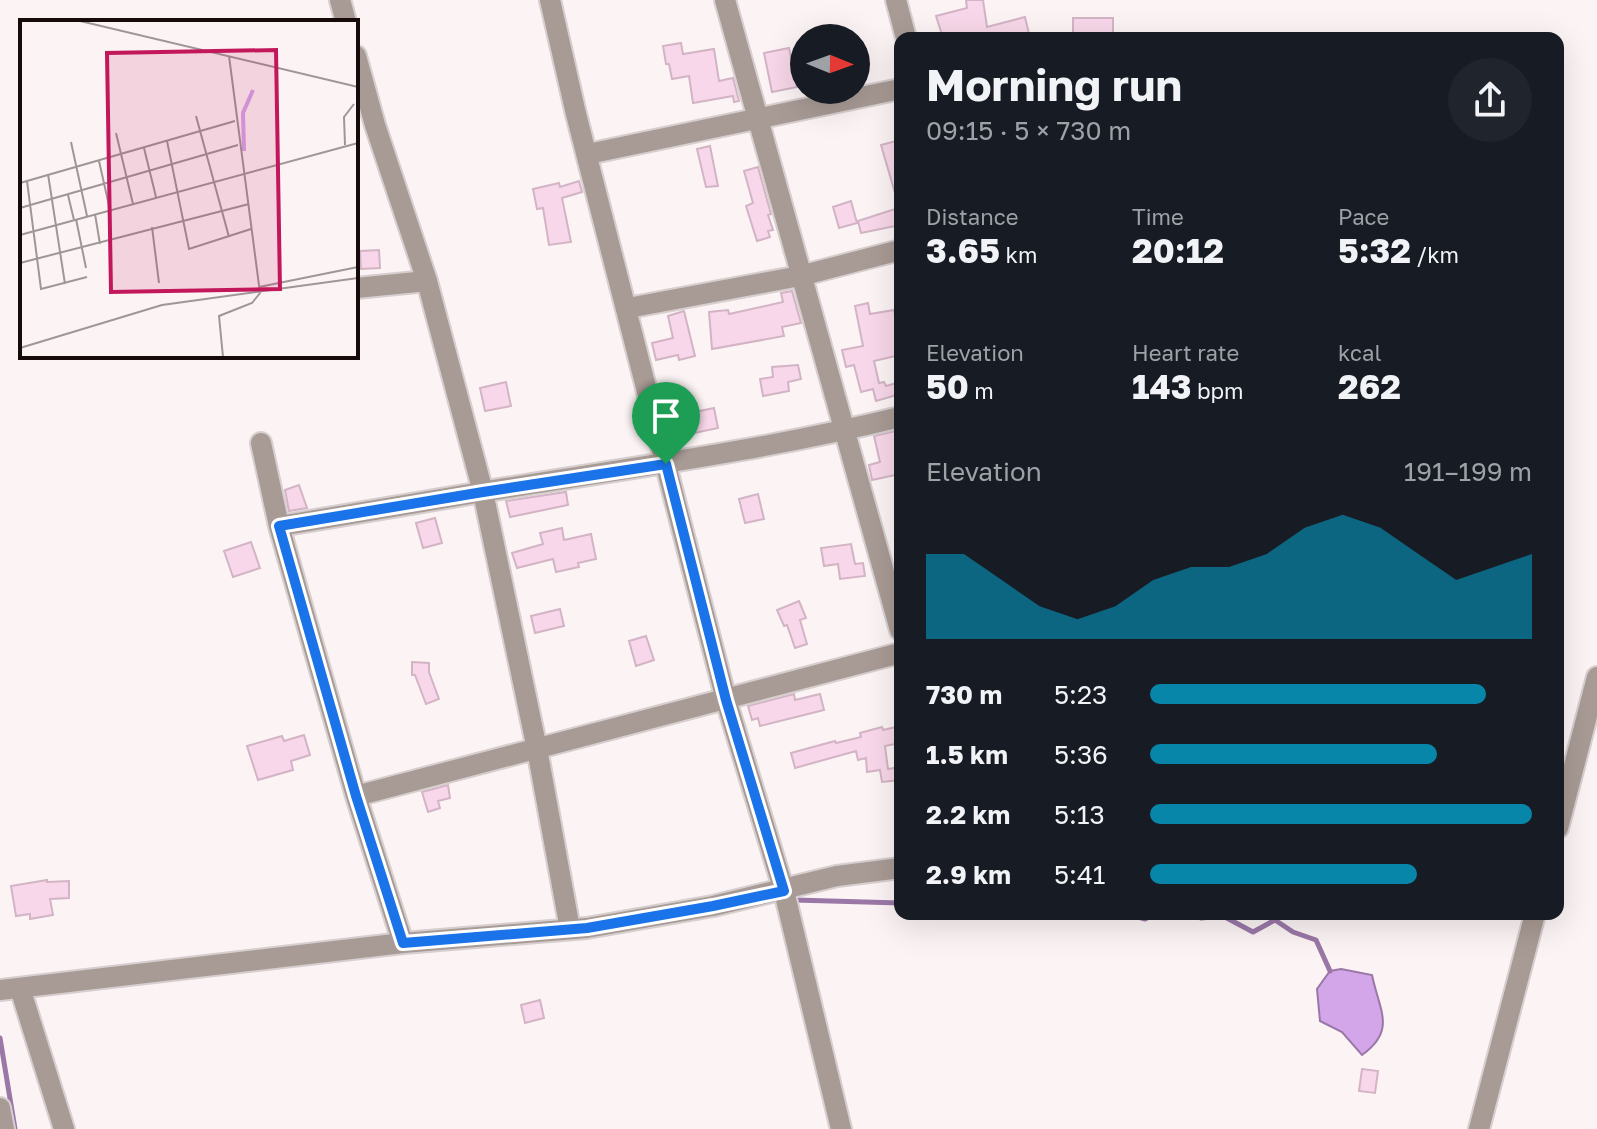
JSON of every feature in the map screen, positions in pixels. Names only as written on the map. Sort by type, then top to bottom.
[{"type":"street","points":[[340,0],[345,20]]},
{"type":"street","points":[[725,0],[894,609]]},
{"type":"street","points":[[896,0],[904,32]]},
{"type":"street","points":[[553,1],[588,154],[726,700],[784,891],[841,1129]]},
{"type":"street","points":[[358,63],[375,125],[427,281],[483,492],[537,749],[570,929]]},
{"type":"street","points":[[588,154],[894,90]]},
{"type":"street","points":[[628,308],[800,276],[894,252]]},
{"type":"street","points":[[358,288],[427,281]]},
{"type":"street","points":[[279,526],[666,464],[894,418]]},
{"type":"street","points":[[261,443],[279,526],[356,796],[403,943]]},
{"type":"street","points":[[356,796],[894,655]]},
{"type":"street","points":[[1564,800],[1597,677]]},
{"type":"street","points":[[64,1129],[7,989],[403,943],[570,929],[713,906],[837,876],[894,869]]},
{"type":"street","points":[[1479,1129],[1533,920]]},
{"type":"street","points":[[0,1108],[4,1129]]},
{"type":"shaded area","points":[[1341,969],[1372,975],[1381,1009],[1383,1019],[1379,1037],[1362,1055],[1342,1032],[1320,1021],[1317,989],[1330,971]]},
{"type":"building","points":[[966,0],[983,0],[987,27],[1025,17],[1029,32],[941,32],[936,16],[967,8]]},
{"type":"building","points":[[1073,18],[1113,18],[1113,32],[1073,32]]},
{"type":"building","points":[[681,43],[683,54],[714,49],[719,81],[733,78],[739,101],[734,102],[733,96],[693,103],[689,76],[672,79],[669,64],[666,64],[663,46]]},
{"type":"building","points":[[789,48],[790,88],[772,92],[764,53]]},
{"type":"building","points":[[894,142],[894,190],[881,145]]},
{"type":"building","points":[[710,146],[718,186],[706,187],[697,149]]},
{"type":"building","points":[[758,167],[773,230],[768,231],[770,237],[757,241],[746,206],[753,203],[744,171]]},
{"type":"building","points":[[579,181],[582,192],[562,198],[571,242],[549,245],[543,208],[537,209],[533,189],[559,183],[560,187]]},
{"type":"building","points":[[851,201],[857,223],[839,228],[833,207]]},
{"type":"building","points":[[894,209],[894,226],[861,233],[858,221]]},
{"type":"building","points":[[379,250],[380,268],[361,269],[360,251]]},
{"type":"building","points":[[792,291],[801,323],[782,327],[784,336],[712,349],[709,312],[728,310],[729,314],[783,302],[781,293]]},
{"type":"building","points":[[868,303],[870,314],[894,310],[894,356],[874,361],[879,383],[884,382],[886,386],[894,384],[894,396],[876,401],[873,389],[861,392],[854,365],[846,367],[842,350],[863,346],[855,306]]},
{"type":"building","points":[[684,311],[695,356],[679,360],[678,355],[656,360],[652,343],[673,338],[668,316]]},
{"type":"building","points":[[798,365],[801,379],[788,382],[789,391],[763,396],[760,379],[773,377],[772,367]]},
{"type":"building","points":[[506,382],[511,406],[485,411],[480,388]]},
{"type":"building","points":[[714,408],[718,428],[694,433],[690,413]]},
{"type":"building","points":[[894,431],[894,475],[872,480],[869,465],[880,462],[874,436]]},
{"type":"building","points":[[299,485],[307,508],[289,511],[285,490]]},
{"type":"building","points":[[566,492],[568,505],[510,517],[506,501]]},
{"type":"building","points":[[758,494],[764,519],[745,523],[739,499]]},
{"type":"building","points":[[435,518],[442,543],[423,548],[416,523]]},
{"type":"building","points":[[562,528],[564,540],[591,534],[596,559],[556,572],[553,559],[517,568],[512,553],[543,544],[540,533]]},
{"type":"building","points":[[251,542],[260,568],[233,577],[224,551]]},
{"type":"building","points":[[851,544],[855,564],[863,563],[865,576],[840,579],[838,564],[824,566],[821,548]]},
{"type":"building","points":[[799,601],[806,618],[800,620],[807,644],[795,648],[787,625],[784,626],[777,610]]},
{"type":"building","points":[[560,609],[564,626],[535,633],[531,616]]},
{"type":"building","points":[[646,636],[654,660],[636,666],[629,641]]},
{"type":"building","points":[[412,662],[429,663],[429,672],[439,699],[426,704],[415,675],[412,675]]},
{"type":"building","points":[[794,694],[795,700],[820,694],[824,710],[760,726],[758,718],[752,720],[748,706]]},
{"type":"building","points":[[882,727],[883,730],[894,727],[894,744],[885,746],[888,769],[894,768],[894,781],[882,782],[880,770],[867,772],[866,758],[858,760],[856,751],[795,768],[791,753],[861,737],[860,733]]},
{"type":"building","points":[[304,735],[310,755],[291,761],[293,770],[258,780],[247,746],[282,736],[284,741]]},
{"type":"building","points":[[448,785],[450,798],[438,801],[440,808],[428,812],[422,792]]},
{"type":"building","points":[[47,880],[69,881],[69,898],[50,899],[53,915],[30,919],[30,914],[16,916],[11,886]]},
{"type":"building","points":[[540,1000],[544,1018],[525,1023],[521,1005]]},
{"type":"building","points":[[1362,1069],[1378,1071],[1375,1093],[1359,1091]]},
{"type":"waterway","points":[[795,900],[894,903]]},
{"type":"waterway","points":[[1230,920],[1253,932],[1275,920]]},
{"type":"waterway","points":[[1275,920],[1293,932],[1316,940],[1330,971]]},
{"type":"waterway","points":[[0,1038],[15,1129]]},
{"type":"route","points":[[666,464],[726,700],[784,891],[587,928],[403,943],[356,796],[279,526],[666,464]]}]
